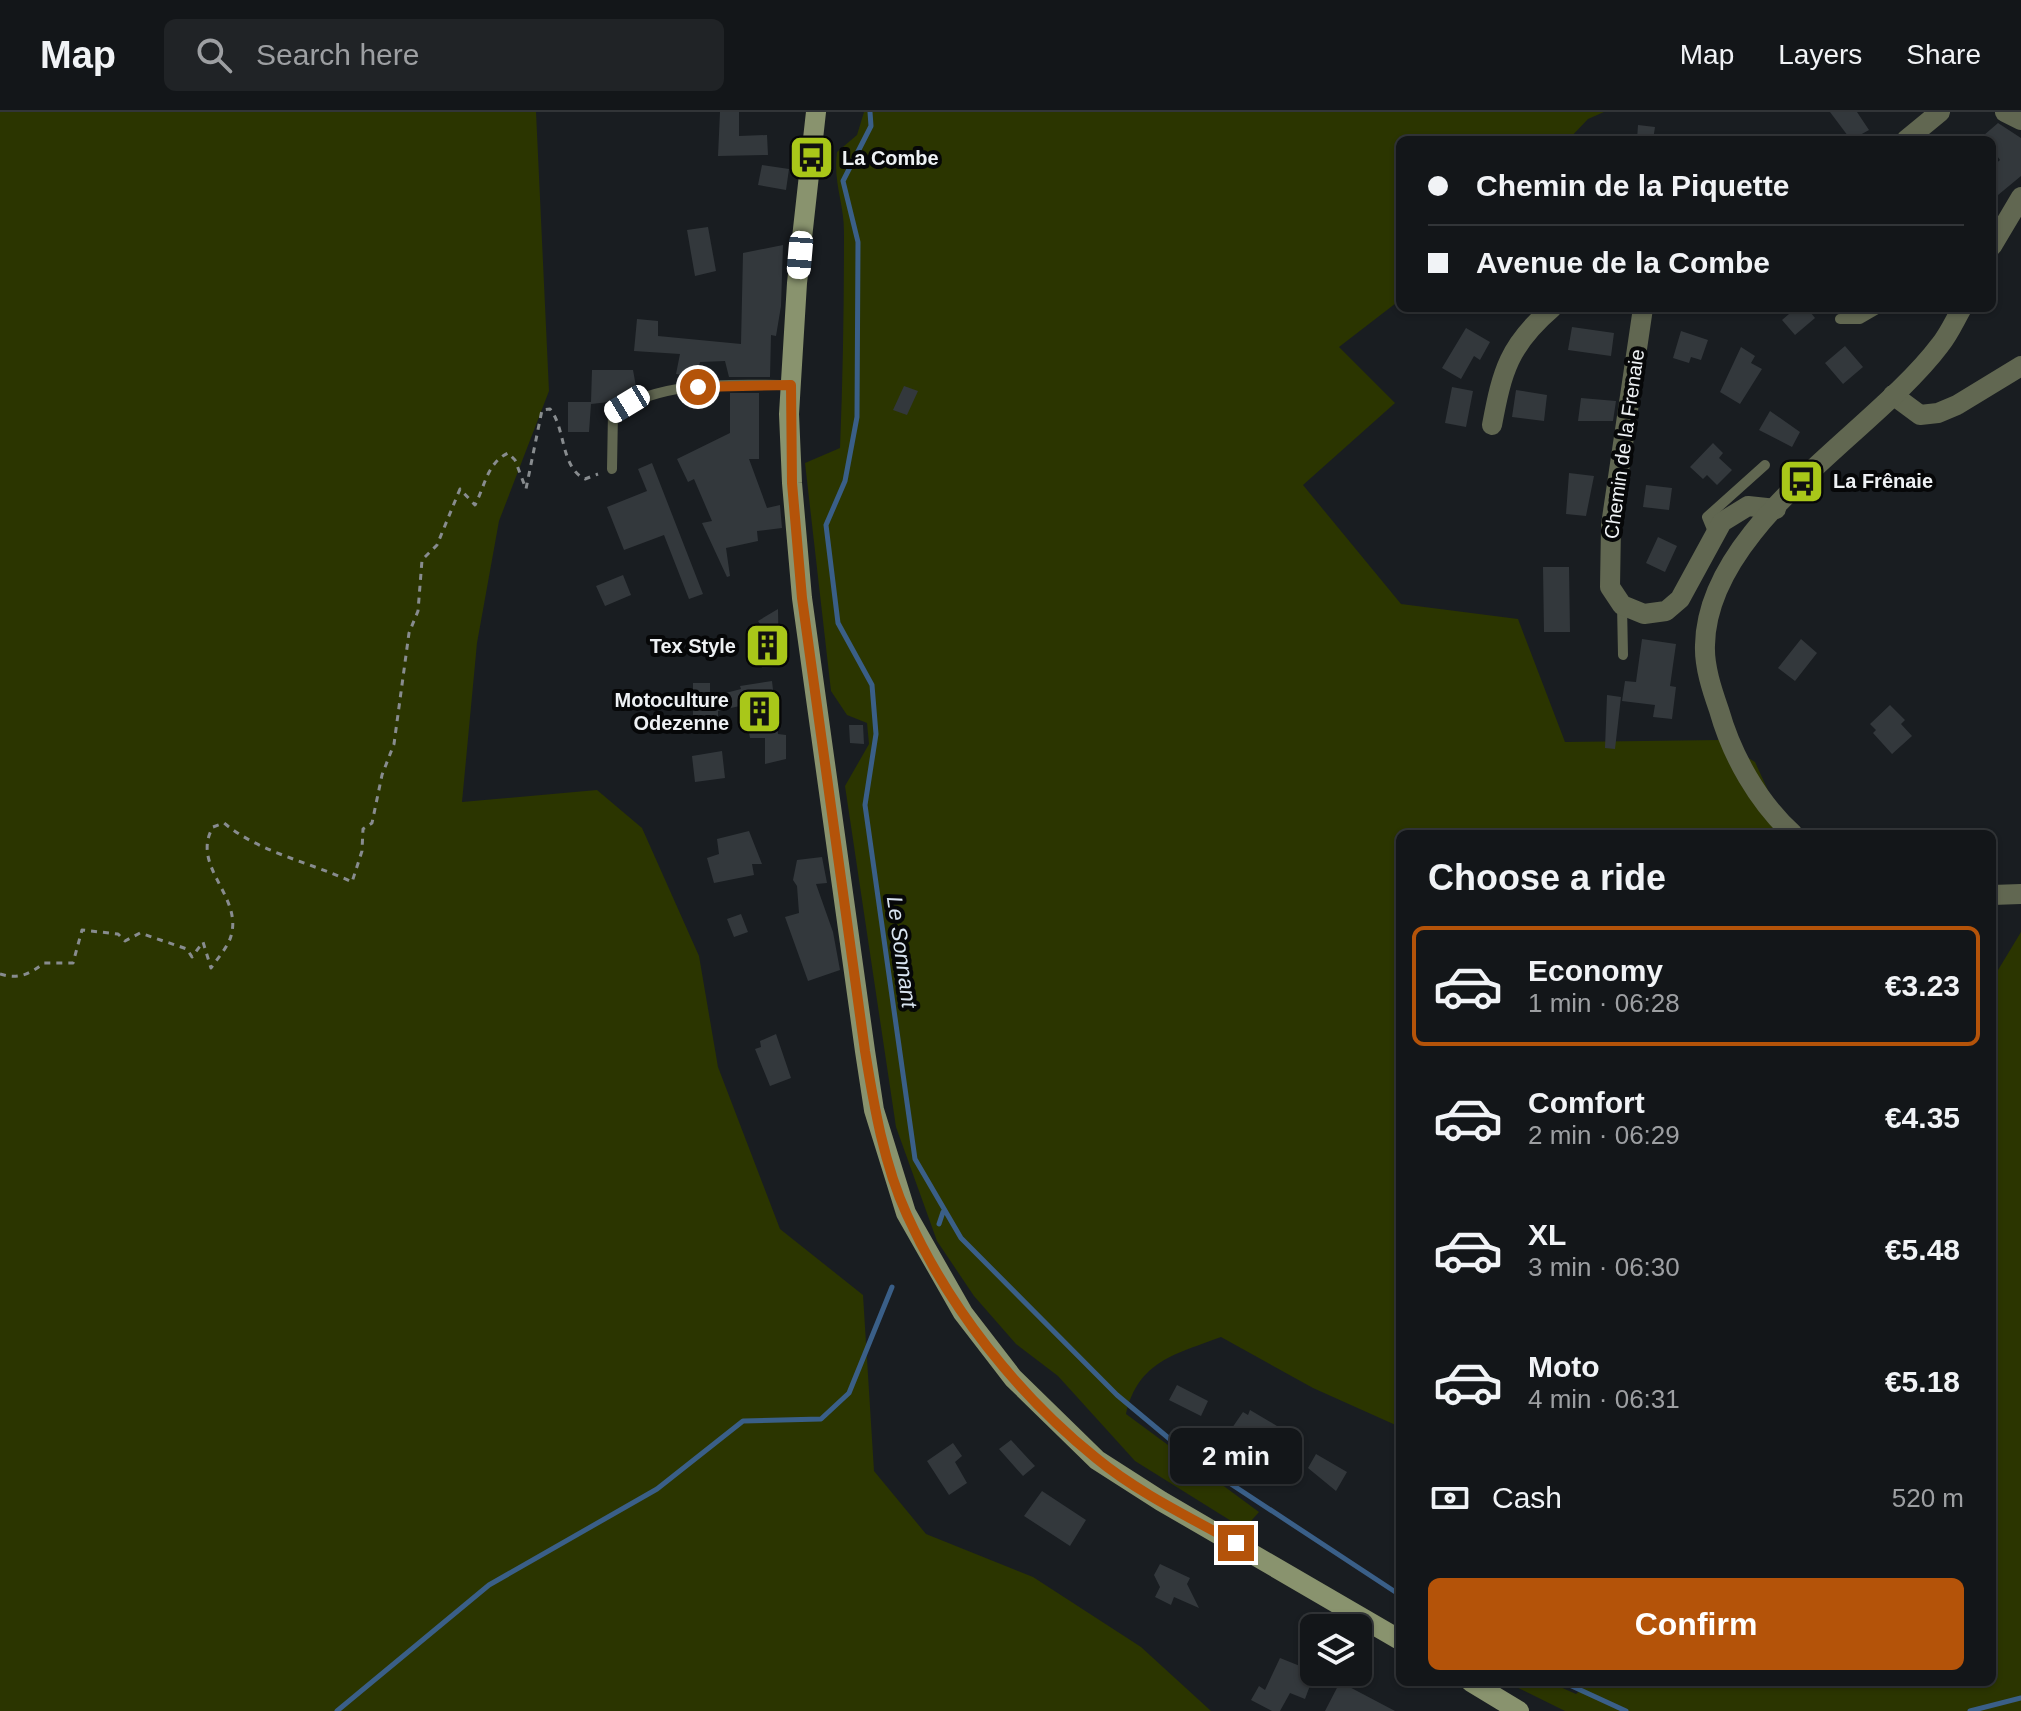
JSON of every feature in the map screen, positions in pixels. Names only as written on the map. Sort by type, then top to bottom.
[{"type":"main road","points":[[816,112],[800,255],[791,385],[792,483],[802,598],[874,1110],[906,1213],[963,1313],[1013,1378],[1097,1460],[1161,1501],[1396,1638]]},
{"type":"main road","points":[[1478,1686],[1519,1711]]},
{"type":"street","points":[[1911,136],[1940,112]]},
{"type":"street","points":[[2005,112],[2021,120]]},
{"type":"street","points":[[1996,236],[2021,197]]},
{"type":"street","points":[[1492,425],[1502,371],[1531,327],[1548,312]]},
{"type":"street","name":"Chemin de la Frenaie","points":[[1622,605],[1610,587],[1611,525],[1642,312]]},
{"type":"street","points":[[1789,830],[1761,799],[1735,754],[1711,684],[1705,645],[1716,591],[1736,553],[1940,345],[1960,312]]},
{"type":"street","points":[[1893,395],[1920,415],[1938,413],[2021,366]]},
{"type":"street","points":[[1622,605],[1644,614],[1666,611],[1680,599],[1714,534],[1732,513],[1748,506],[1776,509]]},
{"type":"street","points":[[1996,895],[2021,894]]},
{"type":"lane","points":[[1840,319],[1860,319],[1872,312]]},
{"type":"lane","points":[[612,469],[613,412],[648,393],[725,385],[791,385]]},
{"type":"lane","points":[[1714,534],[1707,517],[1765,465]]},
{"type":"lane","points":[[1622,605],[1623,655]]},
{"type":"path","points":[[0,974],[10,978],[31,974],[44,963],[73,963],[82,930],[118,934],[125,941],[140,933],[187,949],[192,957],[203,942],[211,968],[232,935],[231,902],[209,868],[208,835],[213,827],[224,823],[246,841],[275,849],[309,868],[352,882],[362,851],[363,829],[372,823],[382,775],[394,744],[409,633],[418,611],[422,560],[437,545],[460,489],[475,505],[488,471],[498,458],[508,453],[515,460],[526,489],[542,410],[550,409],[556,417],[567,457],[578,476],[585,479],[612,469]]},
{"type":"green space","points":[[0,112],[536,112],[549,391],[499,521],[477,643],[462,802],[597,790],[642,828],[699,956],[718,1067],[780,1229],[863,1295],[874,1471],[926,1534],[1033,1577],[1141,1647],[1211,1711],[0,1711]]},
{"type":"green space","points":[[864,112],[1604,112],[1588,119],[1572,136],[1396,136],[1396,303],[1339,347],[1395,403],[1303,485],[1401,604],[1518,619],[1565,742],[1719,740],[1755,762],[1786,830],[1396,830],[1396,1425],[1313,1388],[1221,1337],[1174,1355],[1149,1371],[1132,1396],[1126,1414],[1259,1512],[1244,1529],[1135,1461],[1058,1376],[1016,1344],[974,1296],[937,1241],[896,1127],[845,786],[869,744],[867,723],[847,715],[831,691],[805,463],[840,448],[844,232],[836,163],[837,152],[857,135]]},
{"type":"green space","points":[[2021,932],[2021,1711],[1565,1711],[1514,1686],[1558,1686],[1576,1694],[1585,1686],[1996,1686],[1996,973]]},
{"type":"building","points":[[720,112],[739,112],[739,136],[767,135],[768,155],[718,156]]},
{"type":"building","points":[[1830,112],[1857,112],[1869,130],[1858,136],[1848,136]]},
{"type":"building","points":[[1998,123],[2021,138],[2021,176],[1996,197],[1996,164],[2000,160],[1996,154],[1996,136],[1983,136]]},
{"type":"building","points":[[1638,125],[1655,127],[1654,136],[1637,136]]},
{"type":"building","points":[[762,165],[789,169],[786,190],[758,185]]},
{"type":"building","points":[[708,227],[716,271],[695,276],[687,230]]},
{"type":"building","points":[[783,245],[781,306],[776,336],[771,335],[770,377],[729,377],[725,361],[700,362],[696,377],[676,374],[680,354],[634,351],[637,319],[658,321],[658,336],[741,344],[743,253]]},
{"type":"building","points":[[1791,312],[1810,312],[1815,318],[1795,335],[1782,320]]},
{"type":"building","points":[[1572,327],[1614,333],[1611,356],[1568,350]]},
{"type":"building","points":[[1466,328],[1490,342],[1480,360],[1474,356],[1461,379],[1442,368]]},
{"type":"building","points":[[1681,331],[1708,340],[1701,360],[1691,357],[1689,363],[1673,358]]},
{"type":"building","points":[[1845,346],[1863,367],[1843,384],[1825,363]]},
{"type":"building","points":[[1741,347],[1755,356],[1751,363],[1762,369],[1740,404],[1720,392]]},
{"type":"building","points":[[592,370],[633,370],[637,392],[618,401],[591,404],[589,432],[568,432],[568,402],[591,402]]},
{"type":"building","points":[[904,386],[918,391],[907,415],[893,410]]},
{"type":"building","points":[[1452,387],[1473,391],[1466,427],[1445,423]]},
{"type":"building","points":[[1516,390],[1547,395],[1544,421],[1512,417]]},
{"type":"building","points":[[730,393],[759,393],[759,459],[749,459],[767,508],[780,505],[782,528],[757,531],[758,541],[726,548],[730,576],[727,577],[702,523],[712,521],[694,479],[688,482],[677,459],[730,433]]},
{"type":"building","points":[[1581,398],[1616,401],[1613,421],[1578,421]]},
{"type":"building","points":[[1770,411],[1800,432],[1792,447],[1759,430]]},
{"type":"building","points":[[1713,443],[1723,453],[1719,458],[1732,470],[1717,485],[1707,475],[1703,479],[1690,467]]},
{"type":"building","points":[[652,463],[703,594],[689,599],[664,535],[624,550],[607,507],[647,491],[638,469]]},
{"type":"building","points":[[1569,473],[1594,476],[1586,516],[1566,514]]},
{"type":"building","points":[[1646,485],[1672,488],[1669,510],[1643,507]]},
{"type":"building","points":[[1658,537],[1677,546],[1665,572],[1646,563]]},
{"type":"building","points":[[1543,567],[1569,567],[1570,632],[1544,632]]},
{"type":"building","points":[[623,575],[631,595],[605,606],[596,586]]},
{"type":"building","name":"Tex Style","points":[[778,609],[779,667],[762,668],[753,632],[762,627],[758,621]]},
{"type":"building","points":[[1642,639],[1676,644],[1670,686],[1676,687],[1672,719],[1653,717],[1655,705],[1622,701],[1625,681],[1636,682]]},
{"type":"building","points":[[1801,639],[1817,653],[1795,681],[1778,668]]},
{"type":"building","name":"Motoculture Odezenne","points":[[772,681],[778,734],[786,735],[786,759],[765,764],[765,738],[750,738],[744,705],[718,711],[718,719],[693,720],[693,683],[710,683],[710,697],[741,689],[740,686]]},
{"type":"building","points":[[1607,695],[1621,697],[1615,749],[1605,748]]},
{"type":"building","points":[[1890,705],[1905,720],[1901,724],[1912,736],[1892,754],[1873,733],[1876,730],[1870,724]]},
{"type":"building","points":[[849,725],[863,725],[864,744],[850,743]]},
{"type":"building","points":[[722,751],[725,778],[695,782],[692,756]]},
{"type":"building","points":[[749,831],[762,864],[752,864],[754,875],[714,883],[707,858],[719,854],[717,839]]},
{"type":"building","points":[[822,857],[827,883],[816,884],[833,932],[840,970],[808,981],[785,917],[799,913],[797,886],[793,880],[797,860]]},
{"type":"building","points":[[741,914],[748,932],[734,937],[727,919]]},
{"type":"building","points":[[776,1034],[791,1078],[770,1086],[755,1049],[761,1047],[760,1041]]},
{"type":"building","points":[[1177,1385],[1208,1401],[1201,1416],[1169,1400]]},
{"type":"building","points":[[1250,1410],[1277,1426],[1266,1448],[1232,1428],[1243,1412],[1248,1415]]},
{"type":"building","points":[[1011,1440],[1035,1466],[1023,1476],[999,1449]]},
{"type":"building","points":[[953,1443],[962,1456],[955,1462],[967,1483],[949,1495],[927,1461]]},
{"type":"building","points":[[1316,1454],[1347,1472],[1336,1491],[1308,1468]]},
{"type":"building","points":[[1042,1491],[1086,1520],[1070,1546],[1024,1516]]},
{"type":"building","points":[[1160,1564],[1190,1578],[1187,1584],[1199,1608],[1174,1597],[1171,1605],[1155,1597],[1160,1587],[1154,1575]]},
{"type":"building","points":[[1280,1658],[1300,1666],[1300,1686],[1310,1686],[1305,1699],[1290,1693],[1280,1711],[1272,1711],[1251,1700],[1259,1686],[1265,1690]]},
{"type":"building","points":[[1338,1686],[1348,1686],[1395,1711],[1325,1711]]},
{"type":"waterway","name":"Le Sonnant","points":[[870,112],[871,126],[843,181],[858,242],[857,417],[845,481],[826,525],[838,623],[872,685],[876,734],[865,805],[915,1159],[961,1238],[1117,1395],[1196,1461],[1396,1592]]},
{"type":"waterway","points":[[939,1224],[943,1212]]},
{"type":"waterway","points":[[337,1711],[489,1585],[657,1489],[743,1421],[821,1419],[849,1393],[892,1287]]},
{"type":"waterway","name":"Le Sonnant","points":[[1572,1686],[1626,1711]]},
{"type":"waterway","name":"Le Sonnant","points":[[1970,1711],[2021,1698]]},
{"type":"place","name":"La Combe","points":[[811,158]]},
{"type":"place","name":"La Frênaie","points":[[1802,481]]},
{"type":"place","name":"Tex Style","points":[[767,646]]},
{"type":"place","name":"Motoculture Odezenne","points":[[760,711]]},
{"type":"route","points":[[698,387],[791,385],[792,483],[802,598],[874,1110],[906,1213],[931,1262],[963,1313],[1013,1378],[1050,1417],[1097,1460],[1236,1543]]}]
